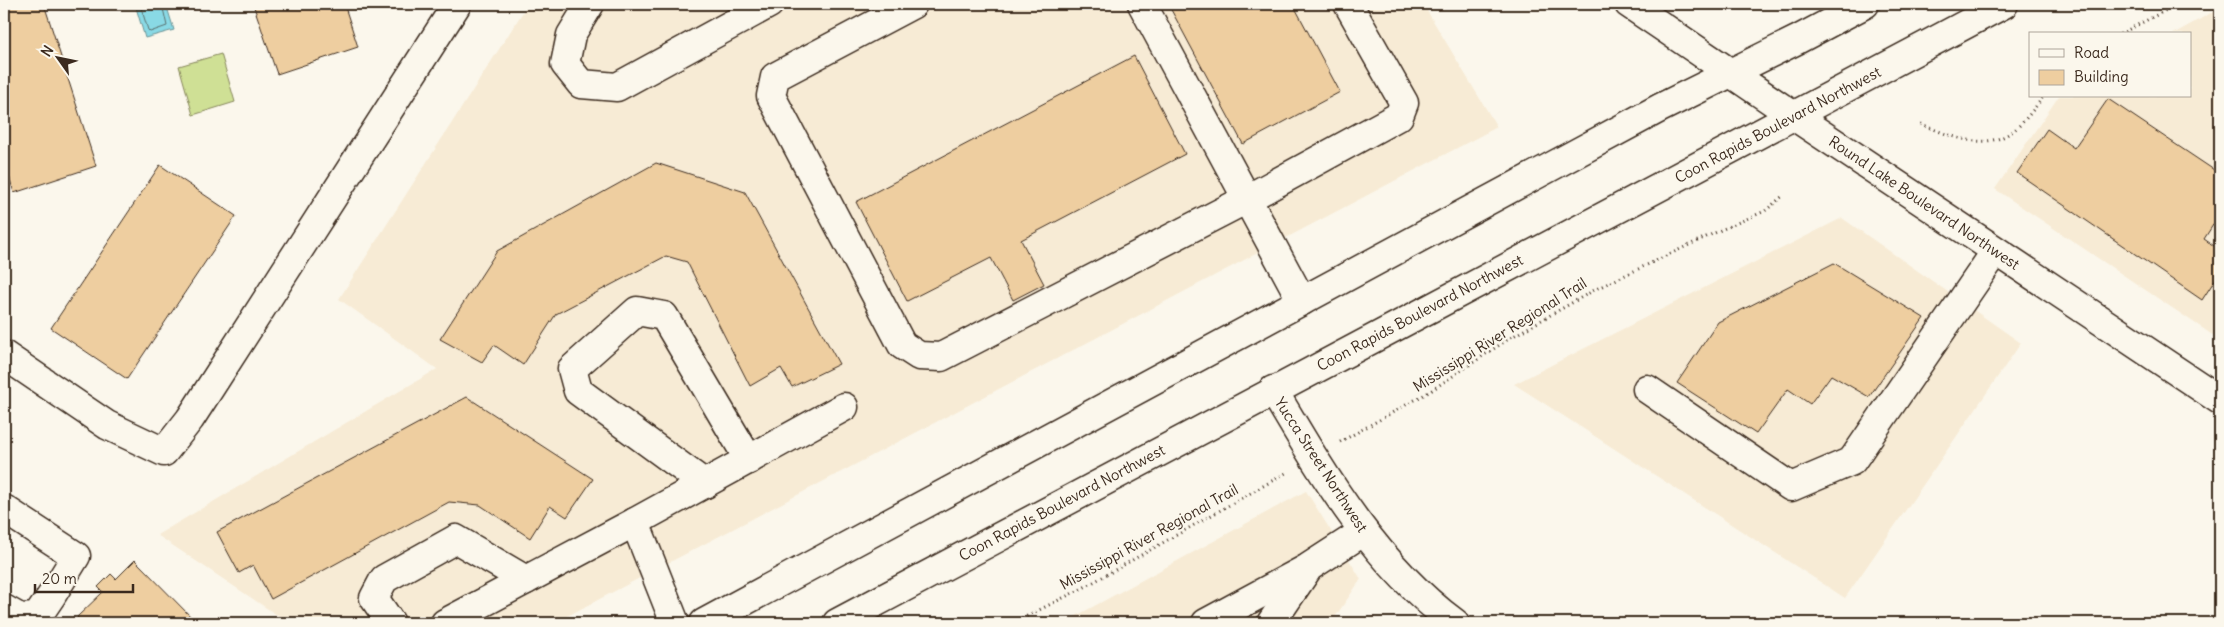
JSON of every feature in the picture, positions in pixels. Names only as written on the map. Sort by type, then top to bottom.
[{"type":"main road","points":[[4,354],[107,425],[164,452],[196,410],[457,4]]},
{"type":"main road","points":[[590,4],[571,35],[565,64],[582,84],[618,87],[770,4]]},
{"type":"main road","points":[[914,4],[775,77],[771,96],[902,345],[919,356],[941,357],[1247,199],[1399,116],[1404,103],[1348,4]]},
{"type":"main road","points":[[1142,4],[1302,301]]},
{"type":"main road","name":"Round Lake Boulevard Northwest","points":[[1629,4],[1996,251],[2218,395]]},
{"type":"main road","points":[[704,623],[1729,73],[1865,4]]},
{"type":"main road","name":"Coon Rapids Boulevard Northwest","points":[[837,623],[1273,390],[2004,4]]},
{"type":"main road","points":[[1647,389],[1791,487],[1852,461],[1996,251]]},
{"type":"main road","points":[[705,484],[578,391],[572,370],[637,311],[664,316],[749,460]]},
{"type":"main road","name":"Yucca Street Northwest","points":[[1273,390],[1332,487],[1363,532],[1404,579],[1435,608],[1455,623]]},
{"type":"main road","points":[[445,623],[635,522],[844,407]]},
{"type":"main road","points":[[4,509],[76,556],[37,616],[20,618],[4,609]]},
{"type":"main road","points":[[635,522],[675,623]]},
{"type":"main road","points":[[1206,623],[1309,567],[1363,532]]},
{"type":"main road","points":[[392,623],[374,598],[384,579],[456,539],[526,580]]},
{"type":"main road","points":[[1271,623],[1309,567]]},
{"type":"path","points":[[2124,32],[2178,4]]},
{"type":"path","points":[[1921,124],[1946,134],[1973,141],[1998,139],[2014,130],[2042,98]]},
{"type":"path","name":"Mississippi River Regional Trail","points":[[1336,444],[1429,392],[1510,338],[1598,288],[1765,211],[1784,195]]},
{"type":"path","name":"Mississippi River Regional Trail","points":[[1013,623],[1083,588],[1289,471]]},
{"type":"shaded area","points":[[528,4],[1423,4],[1497,127],[554,623],[289,623],[157,535],[437,369],[339,299]]},
{"type":"shaded area","points":[[2220,8],[2220,340],[1995,189],[2058,98],[2192,98],[2192,32],[2177,32]]},
{"type":"shaded area","points":[[1842,218],[2021,343],[1845,598],[1514,384]]},
{"type":"shaded area","points":[[1306,491],[1361,579],[1331,623],[1063,623]]},
{"type":"green space","points":[[221,54],[235,102],[193,115],[179,66]]},
{"type":"water","points":[[135,4],[166,4],[174,30],[145,38]]},
{"type":"building","points":[[4,4],[44,4],[96,166],[14,193],[4,159]]},
{"type":"building","points":[[253,4],[344,4],[358,47],[277,74]]},
{"type":"building","points":[[1168,4],[1293,4],[1340,92],[1243,144]]},
{"type":"building","points":[[1134,56],[1185,154],[1021,240],[1044,284],[1013,300],[991,258],[907,301],[856,202]]},
{"type":"building","points":[[2108,99],[2220,174],[2220,214],[2204,239],[2220,250],[2220,272],[2202,300],[2017,173],[2047,129],[2074,148]]},
{"type":"building","points":[[656,163],[745,192],[839,364],[792,387],[781,368],[750,386],[687,262],[666,256],[556,314],[523,365],[494,345],[482,362],[440,339],[497,251]]},
{"type":"building","points":[[160,165],[236,216],[127,379],[51,328]]},
{"type":"building","points":[[1834,263],[1924,318],[1869,397],[1831,375],[1810,404],[1788,389],[1756,434],[1677,383],[1718,322]]},
{"type":"building","points":[[467,397],[593,479],[567,517],[550,506],[530,538],[480,505],[449,502],[271,599],[253,565],[239,573],[217,532]]},
{"type":"building","points":[[135,560],[197,623],[83,623],[77,617],[103,592],[98,587],[111,574],[116,579]]}]
